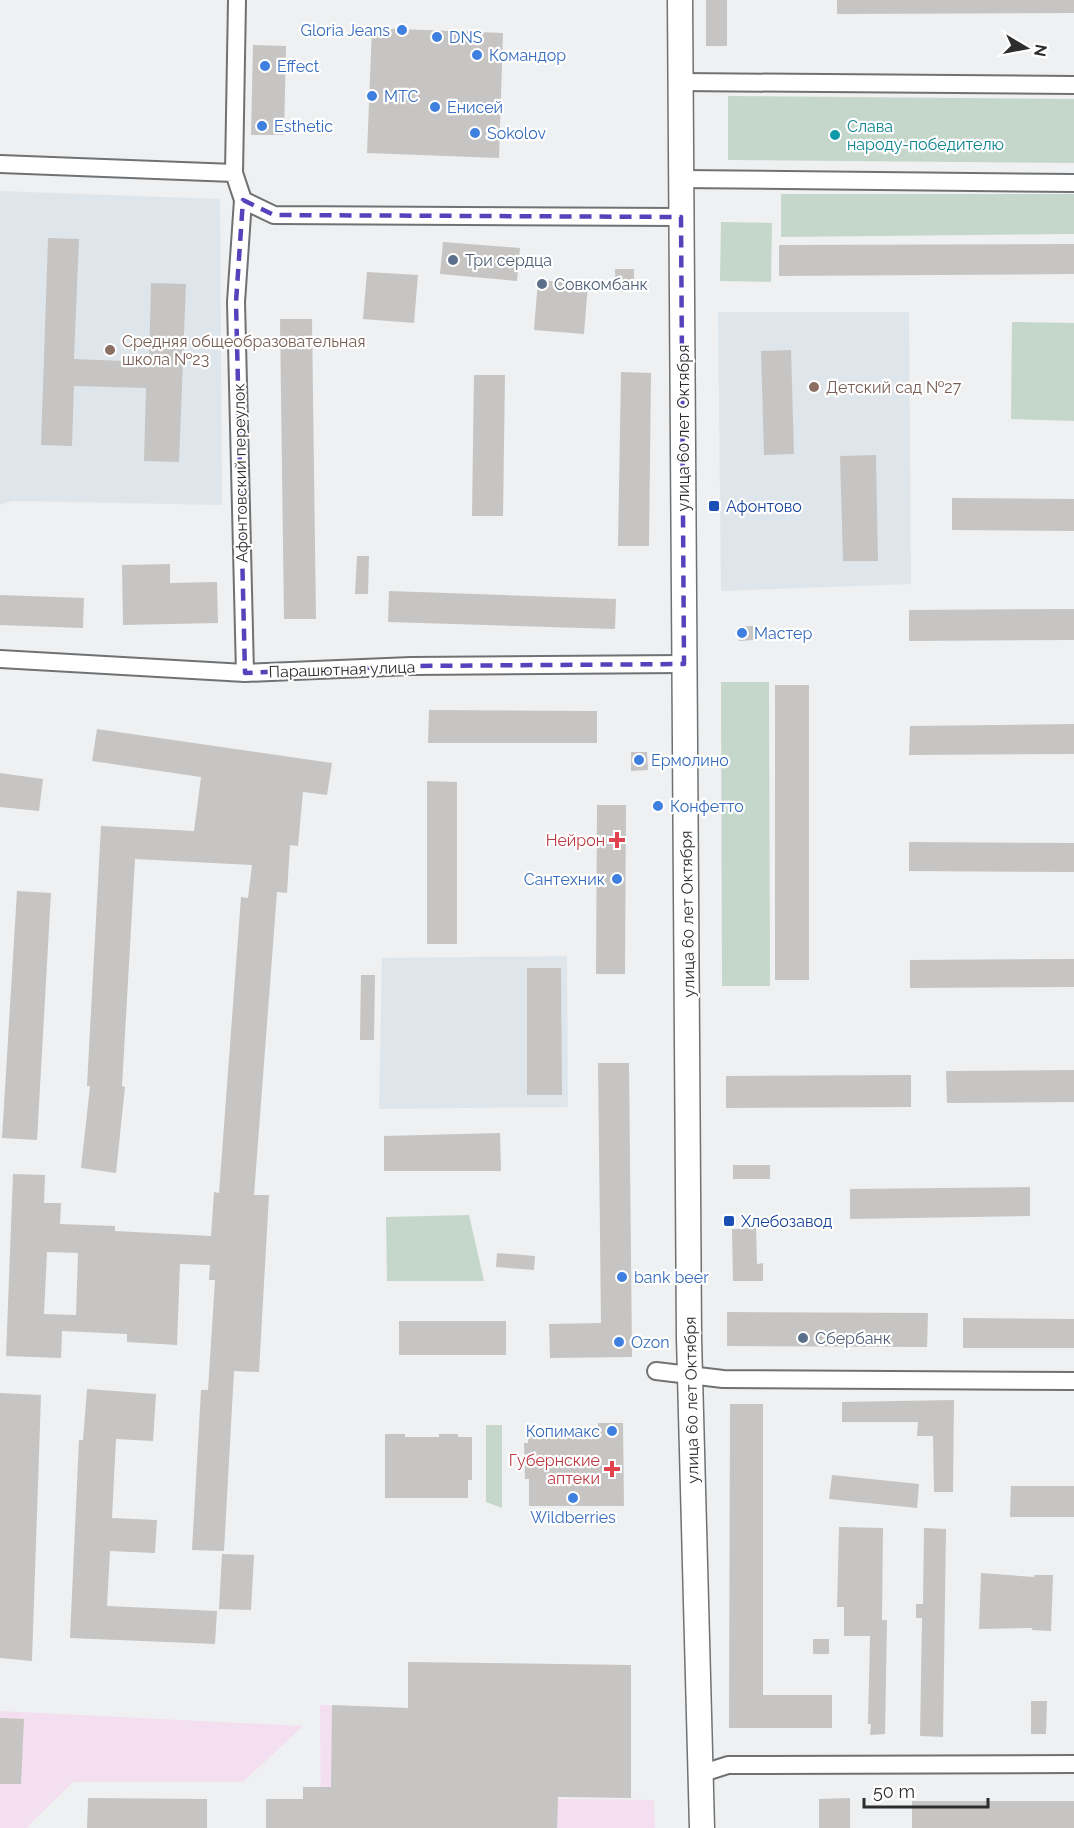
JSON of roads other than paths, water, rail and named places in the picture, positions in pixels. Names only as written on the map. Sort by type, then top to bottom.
[{"type":"main road","name":"улица 60 лет Октября","points":[[680,0],[690,1375],[702,1828]]},
{"type":"street","name":"Афонтовский переулок","points":[[237,0],[234,173],[243,200],[236,302],[245,673]]},
{"type":"street","points":[[681,82],[1074,85]]},
{"type":"street","points":[[0,165],[234,173]]},
{"type":"street","points":[[680,179],[1074,183]]},
{"type":"street","points":[[243,200],[274,215],[681,217]]},
{"type":"street","name":"Парашютная улица","points":[[0,659],[245,673],[411,666],[684,664]]},
{"type":"street","points":[[656,1371],[723,1379],[1074,1381]]},
{"type":"street","points":[[700,1774],[728,1765],[1074,1764]]},
{"type":"place","name":"Gloria Jeans","points":[[402,30]]},
{"type":"place","name":"DNS","points":[[437,37]]},
{"type":"place","name":"Командор","points":[[477,55]]},
{"type":"place","name":"Effect","points":[[265,66]]},
{"type":"place","name":"МТС","points":[[372,96]]},
{"type":"place","name":"Енисей","points":[[435,107]]},
{"type":"place","name":"Esthetic","points":[[262,126]]},
{"type":"place","name":"Sokolov","points":[[475,133]]},
{"type":"place","name":"Слава народу-победителю","points":[[835,135]]},
{"type":"place","name":"Три сердца","points":[[453,260]]},
{"type":"place","name":"Совкомбанк","points":[[542,284]]},
{"type":"place","name":"Средняя общеобразовательная школа №23","points":[[110,350]]},
{"type":"place","name":"Детский сад №27","points":[[814,387]]},
{"type":"place","name":"Афонтово","points":[[714,506]]},
{"type":"place","name":"Мастер","points":[[742,633]]},
{"type":"place","name":"Ермолино","points":[[639,760]]},
{"type":"place","name":"Конфетто","points":[[658,806]]},
{"type":"place","name":"Нейрон","points":[[617,840]]},
{"type":"place","name":"Сантехник","points":[[617,879]]},
{"type":"place","name":"Хлебозавод","points":[[729,1221]]},
{"type":"place","name":"bank beer","points":[[622,1277]]},
{"type":"place","name":"Сбербанк","points":[[803,1338]]},
{"type":"place","name":"Ozon","points":[[619,1342]]},
{"type":"place","name":"Копимакс","points":[[612,1431]]},
{"type":"place","name":"Губернские аптеки","points":[[612,1469]]},
{"type":"place","name":"Wildberries","points":[[573,1498]]}]
